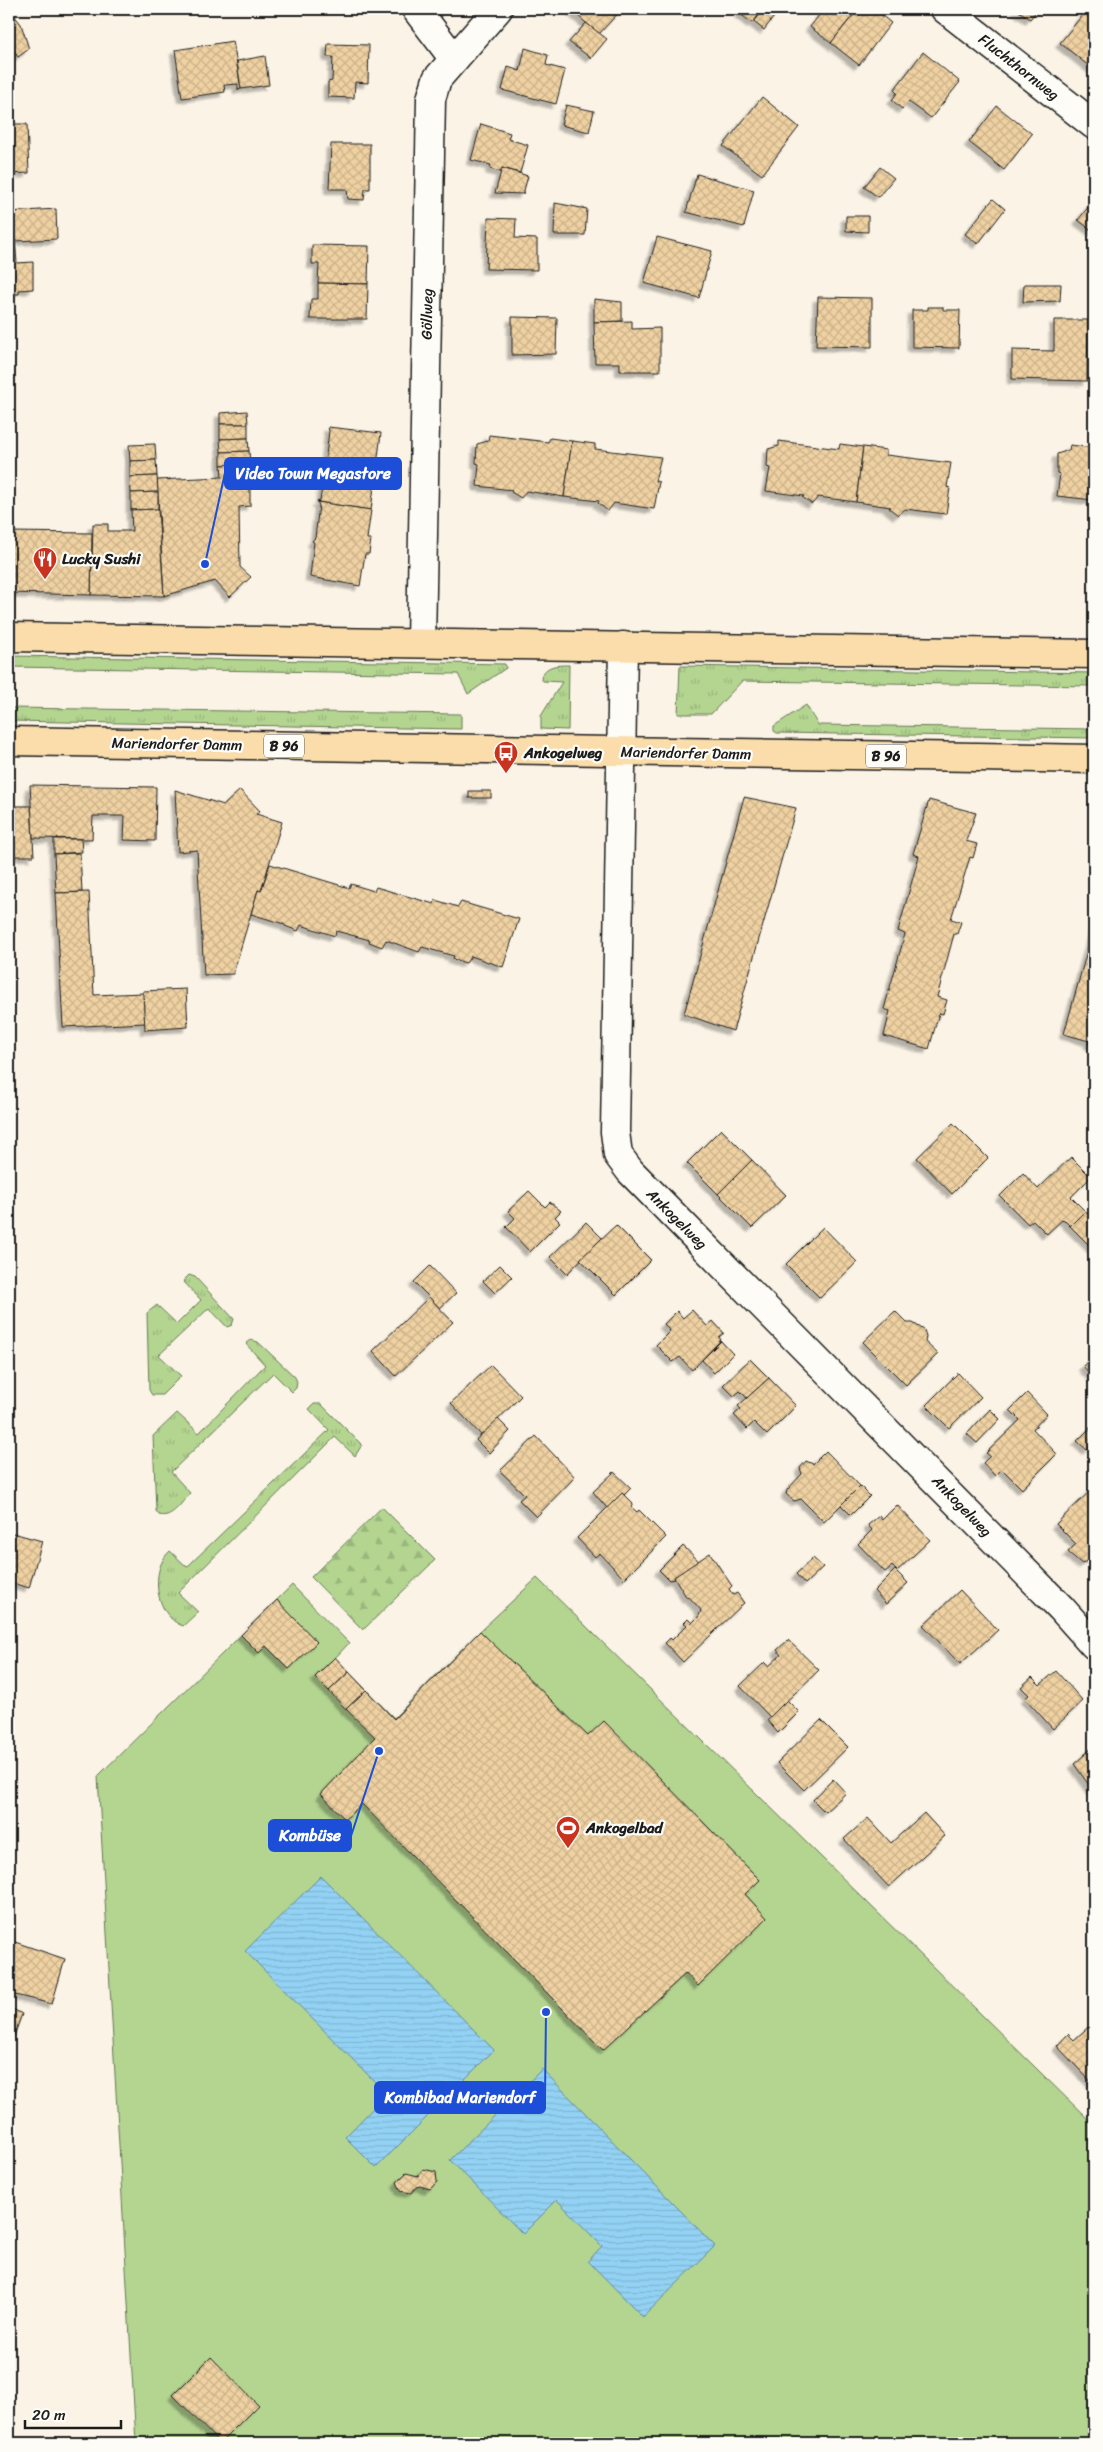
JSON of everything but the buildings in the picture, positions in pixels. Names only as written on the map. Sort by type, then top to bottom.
[{"type":"main road","points":[[9,637],[1094,654]]},
{"type":"main road","name":"Mariendorfer Damm","points":[[9,741],[1094,759]]},
{"type":"street","points":[[416,9],[454,59]]},
{"type":"street","name":"Göllweg","points":[[421,643],[431,99],[437,79],[498,9]]},
{"type":"street","name":"Fluchthornweg","points":[[945,9],[1094,125]]},
{"type":"street","name":"Ankogelweg","points":[[623,646],[615,1124],[618,1155],[662,1204],[812,1353],[1048,1594],[1094,1645]]},
{"type":"green space","points":[[9,656],[505,664],[506,668],[468,694],[458,674],[9,667]]},
{"type":"green space","points":[[569,665],[568,730],[541,729],[541,716],[562,682],[543,681],[541,678],[548,668]]},
{"type":"green space","points":[[680,666],[1094,673],[1094,686],[742,681],[711,714],[678,714]]},
{"type":"green space","points":[[806,705],[818,725],[1094,729],[1094,738],[777,733],[774,731],[774,726]]},
{"type":"green space","points":[[9,708],[461,714],[461,729],[9,721]]},
{"type":"green space","points":[[189,1275],[195,1277],[234,1319],[232,1325],[227,1327],[209,1308],[159,1355],[181,1376],[162,1395],[152,1395],[149,1390],[147,1313],[157,1305],[177,1324],[201,1300],[183,1281]]},
{"type":"green space","points":[[251,1340],[258,1342],[295,1377],[297,1382],[296,1388],[292,1392],[273,1373],[171,1472],[190,1493],[168,1515],[159,1515],[156,1511],[153,1436],[177,1413],[199,1433],[265,1365],[246,1344]]},
{"type":"green space","points":[[314,1404],[321,1404],[362,1445],[355,1456],[335,1437],[178,1593],[198,1612],[183,1626],[174,1621],[166,1613],[158,1592],[159,1569],[163,1559],[170,1551],[187,1567],[329,1430],[309,1409]]},
{"type":"green space","points":[[382,1507],[435,1560],[363,1630],[311,1577]]},
{"type":"green space","points":[[537,1578],[1094,2125],[1094,2443],[136,2443],[98,1776],[292,1585],[349,1643],[335,1658],[394,1718],[480,1631]]},
{"type":"water","points":[[321,1876],[494,2050],[376,2168],[345,2137],[387,2094],[245,1951]]},
{"type":"water","points":[[542,2069],[715,2246],[643,2317],[588,2261],[602,2246],[557,2200],[523,2234],[450,2160]]},
{"type":"place","name":"Video Town Megastore","points":[[205,564]]},
{"type":"place","name":"Lucky Sushi","points":[[45,580]]},
{"type":"place","name":"Ankogelweg","points":[[506,774]]},
{"type":"place","name":"Kombüse","points":[[379,1751]]},
{"type":"place","name":"Ankogelbad","points":[[568,1849]]},
{"type":"place","name":"Kombibad Mariendorf","points":[[546,2012]]}]
